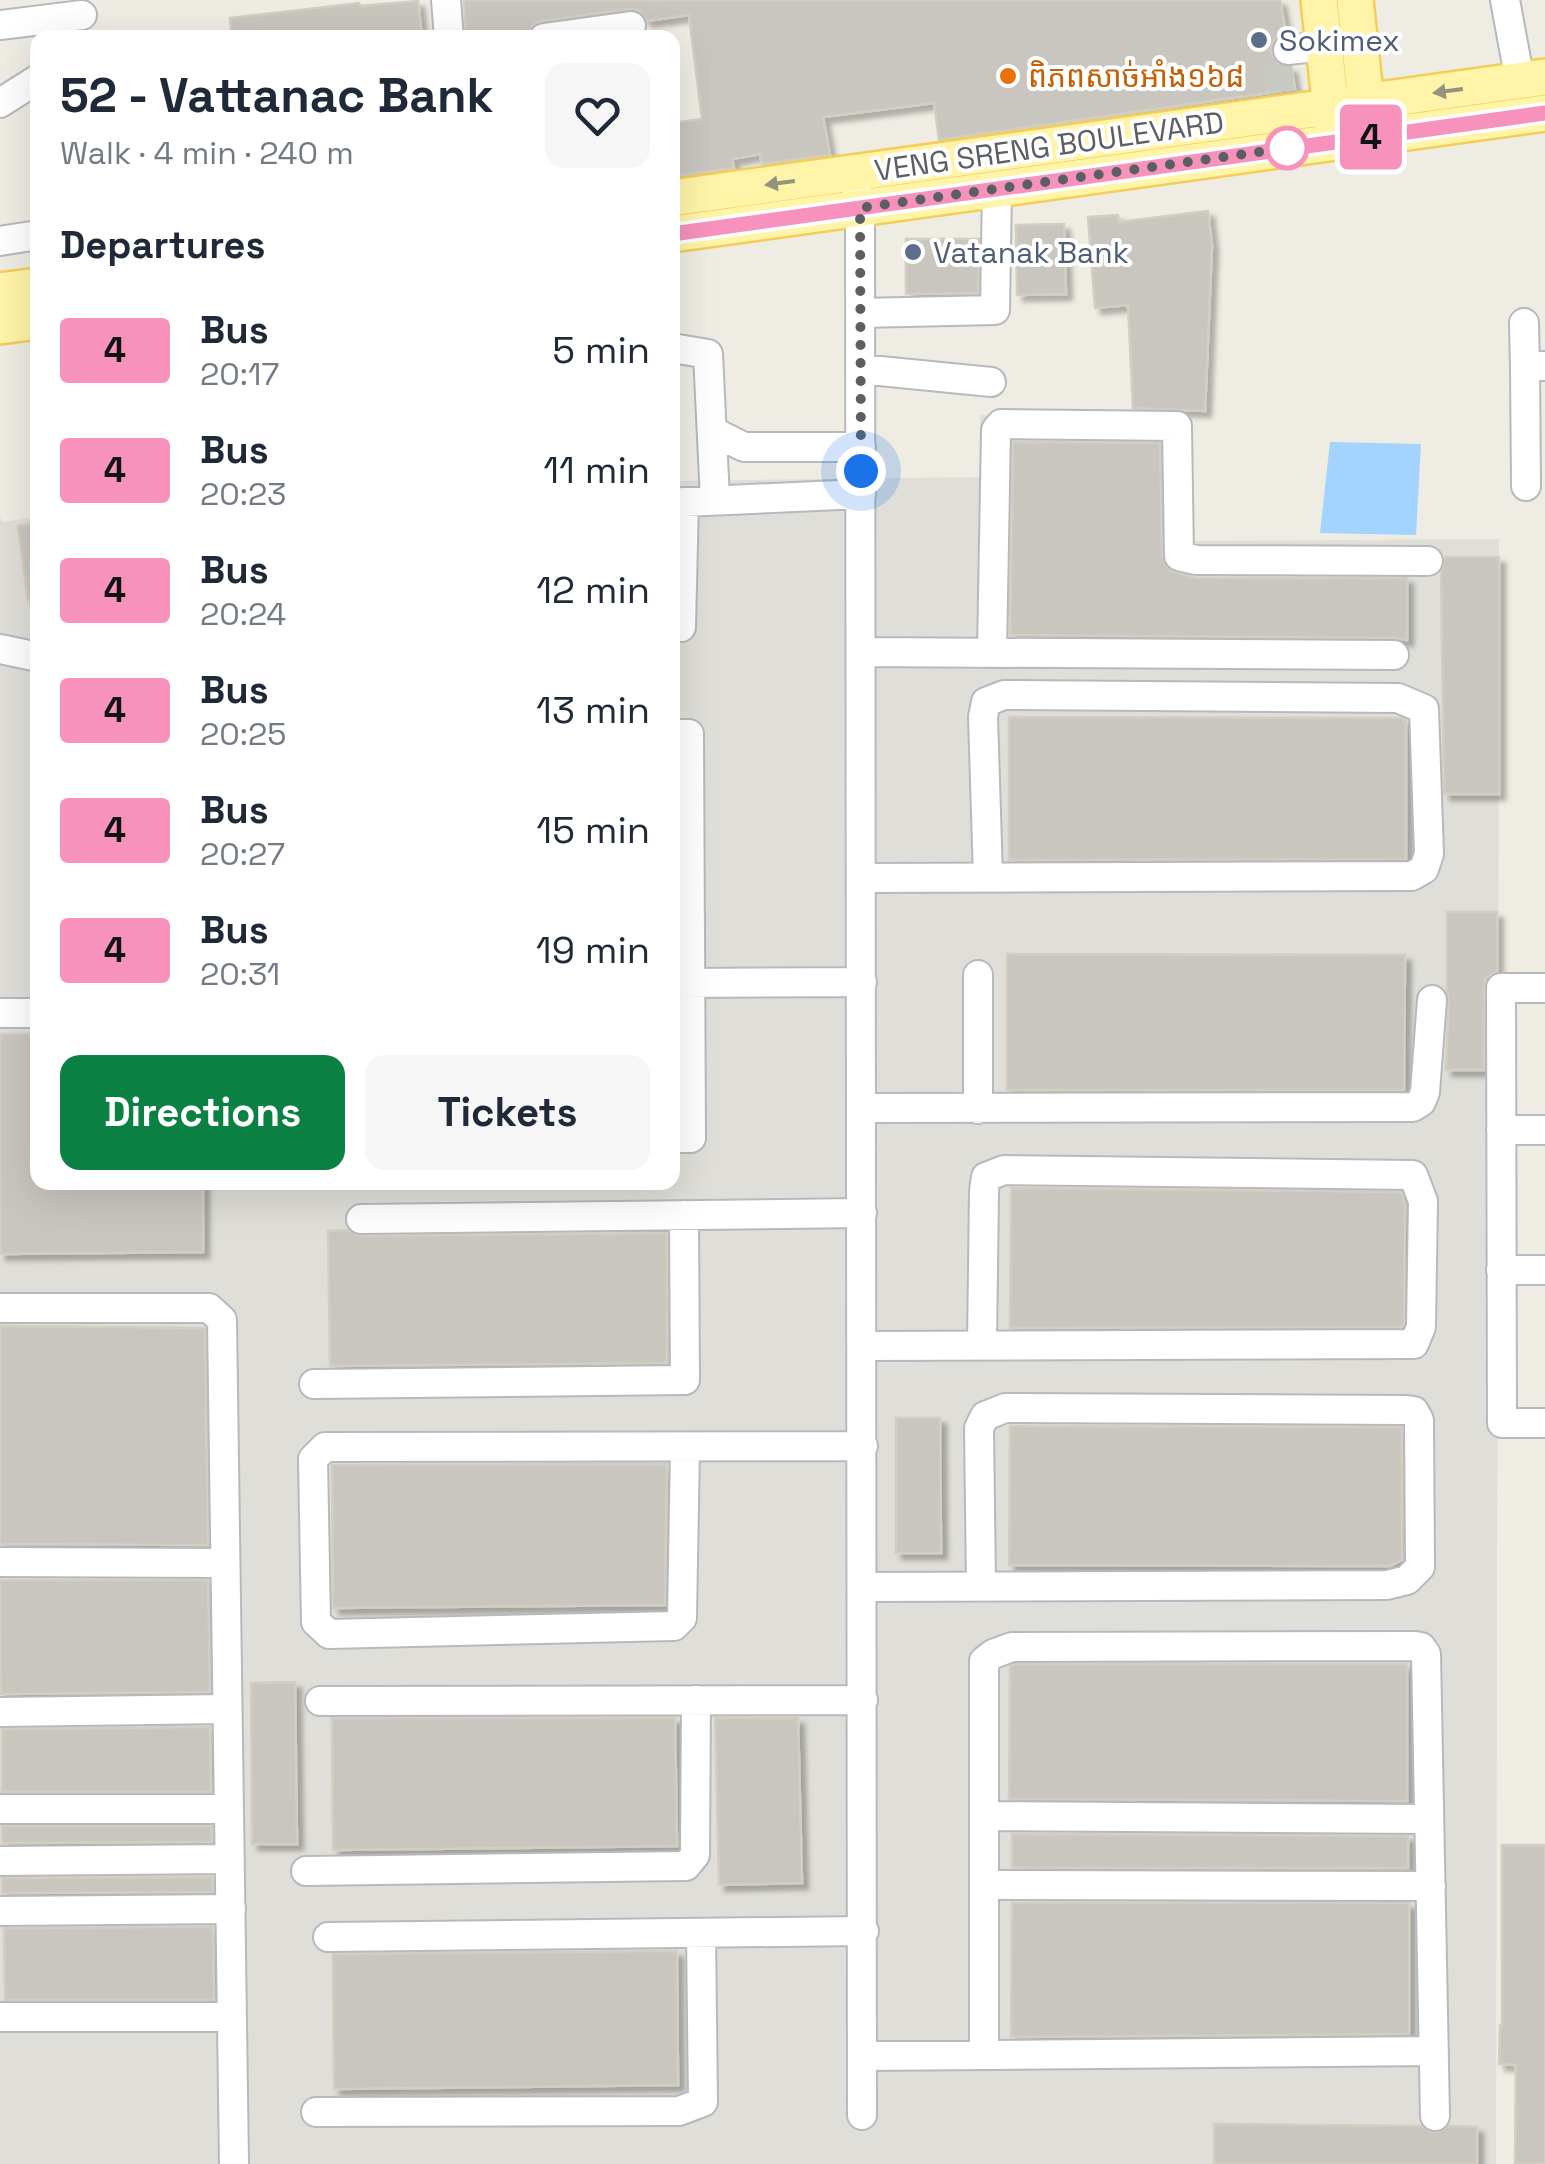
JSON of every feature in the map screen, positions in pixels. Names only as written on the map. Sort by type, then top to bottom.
[{"type":"main road","points":[[1319,0],[1332,124]]},
{"type":"main road","points":[[1355,0],[1370,138]]},
{"type":"main road","name":"VENG SRENG BOULEVARD","points":[[680,198],[997,188],[1332,124],[1365,102],[1532,79]]},
{"type":"main road","name":"VENG SRENG BOULEVARD","points":[[680,232],[857,190],[1281,103],[1370,138],[1545,113]]},
{"type":"main road","points":[[0,291],[30,287]]},
{"type":"main road","points":[[0,326],[30,322]]},
{"type":"street","points":[[446,0],[449,30]]},
{"type":"street","points":[[1505,0],[1532,79]]},
{"type":"street","points":[[0,25],[82,18]]},
{"type":"street","points":[[602,30],[631,26]]},
{"type":"street","points":[[1288,50],[1324,46]]},
{"type":"street","points":[[0,103],[30,84]]},
{"type":"street","points":[[860,313],[994,310],[997,188]]},
{"type":"street","points":[[857,190],[861,447],[862,2115]]},
{"type":"street","points":[[0,241],[30,237]]},
{"type":"street","points":[[1524,323],[1535,366],[1526,486]]},
{"type":"street","points":[[680,349],[708,354],[715,500]]},
{"type":"street","points":[[860,369],[992,382]]},
{"type":"street","points":[[992,653],[996,430],[1001,424],[1177,426],[1179,556],[1196,560],[1428,561]]},
{"type":"street","points":[[712,431],[744,447],[861,447]]},
{"type":"street","points":[[680,502],[861,494]]},
{"type":"street","points":[[680,585],[681,627]]},
{"type":"street","points":[[0,649],[30,655]]},
{"type":"street","points":[[861,652],[1394,655]]},
{"type":"street","points":[[862,878],[1412,876],[1424,869],[1429,854],[1424,709],[1398,698],[1004,695],[986,702],[983,717],[988,877]]},
{"type":"street","points":[[680,734],[689,734],[681,904],[691,1138],[680,1138]]},
{"type":"street","points":[[978,975],[978,1109]]},
{"type":"street","points":[[682,983],[862,982]]},
{"type":"street","points":[[1545,988],[1500,988],[1502,1423],[1545,1423]]},
{"type":"street","points":[[862,1108],[1413,1107],[1421,1102],[1425,1092],[1432,1000]]},
{"type":"street","points":[[0,1013],[30,1012]]},
{"type":"street","points":[[1501,1130],[1545,1130]]},
{"type":"street","points":[[862,1346],[982,1346],[1414,1344],[1421,1327],[1420,1187],[1413,1175],[1004,1170],[986,1177],[984,1192],[982,1346]]},
{"type":"street","points":[[361,1220],[862,1214]]},
{"type":"street","points":[[314,1384],[684,1380],[684,1215]]},
{"type":"street","points":[[1501,1270],[1545,1270]]},
{"type":"street","points":[[0,1308],[209,1308],[222,1320],[234,2164]]},
{"type":"street","points":[[863,1587],[1388,1585],[1407,1580],[1420,1567],[1420,1420],[1414,1411],[1407,1410],[1005,1408],[984,1416],[979,1428],[980,1586]]},
{"type":"street","points":[[685,1448],[682,1618],[674,1626],[329,1634],[316,1622],[313,1459],[326,1446],[863,1446]]},
{"type":"street","points":[[0,1562],[225,1562]]},
{"type":"street","points":[[984,2054],[984,1661],[1012,1648],[1416,1646],[1426,1654],[1435,2116]]},
{"type":"street","points":[[306,1871],[686,1866],[694,1856],[696,1700]]},
{"type":"street","points":[[320,1701],[863,1700]]},
{"type":"street","points":[[0,1712],[228,1709]]},
{"type":"street","points":[[0,1808],[229,1808]]},
{"type":"street","points":[[984,1816],[1429,1819]]},
{"type":"street","points":[[0,1861],[230,1859]]},
{"type":"street","points":[[984,1885],[1431,1886]]},
{"type":"street","points":[[0,1911],[230,1909]]},
{"type":"street","points":[[328,1936],[864,1932]]},
{"type":"street","points":[[316,2112],[679,2110],[702,2102],[701,1933]]},
{"type":"street","points":[[0,2017],[232,2017]]},
{"type":"street","points":[[862,2056],[1434,2051]]},
{"type":"shaded area","points":[[980,415],[1192,422],[1192,541],[1499,539],[1496,2164],[0,2164],[0,517],[2,522],[30,518],[30,1190],[680,1190],[680,481],[980,477]]},
{"type":"water","points":[[1330,442],[1421,444],[1416,535],[1320,533]]},
{"type":"building","points":[[464,0],[1280,0],[1286,33],[1272,42],[1271,53],[1280,66],[1291,67],[1295,89],[939,140],[934,103],[823,117],[830,155],[762,164],[760,154],[732,159],[734,168],[680,175],[680,122],[702,119],[689,15],[647,21],[638,10],[629,9],[541,21],[530,30],[466,30]]},
{"type":"building","points":[[418,1],[421,30],[231,30],[230,18],[359,3],[360,6]]},
{"type":"building","points":[[1208,211],[1212,245],[1205,411],[1133,408],[1128,305],[1095,308],[1088,217],[1118,215],[1119,222]]},
{"type":"building","points":[[1064,224],[1066,294],[1017,295],[1016,225]]},
{"type":"building","points":[[906,239],[979,239],[978,293],[906,294]]},
{"type":"building","points":[[1013,442],[1160,443],[1162,556],[1169,570],[1196,578],[1407,578],[1407,640],[1010,635]]},
{"type":"building","points":[[30,524],[30,600],[28,600],[18,526]]},
{"type":"building","points":[[1445,557],[1499,557],[1499,794],[1444,794],[1441,572]]},
{"type":"building","points":[[1009,717],[1401,718],[1406,721],[1406,859],[1009,860]]},
{"type":"building","points":[[1447,912],[1497,912],[1497,972],[1486,978],[1484,988],[1484,1070],[1446,1070]]},
{"type":"building","points":[[1007,954],[1405,955],[1404,1090],[1007,1090]]},
{"type":"building","points":[[0,1034],[30,1034],[30,1190],[203,1190],[203,1252],[0,1254]]},
{"type":"building","points":[[1011,1188],[1401,1192],[1405,1204],[1404,1323],[1402,1327],[1010,1328]]},
{"type":"building","points":[[348,1230],[361,1236],[667,1233],[667,1363],[330,1366],[328,1231]]},
{"type":"building","points":[[0,1326],[205,1328],[208,1545],[0,1544]]},
{"type":"building","points":[[896,1418],[940,1418],[941,1553],[896,1553]]},
{"type":"building","points":[[1010,1426],[1402,1427],[1402,1560],[1390,1566],[1009,1565]]},
{"type":"building","points":[[667,1464],[665,1605],[333,1608],[332,1465]]},
{"type":"building","points":[[0,1580],[208,1580],[210,1692],[1,1694]]},
{"type":"building","points":[[1407,1664],[1407,1801],[1009,1799],[1010,1666]]},
{"type":"building","points":[[295,1682],[297,1844],[252,1844],[251,1683]]},
{"type":"building","points":[[332,1718],[675,1718],[677,1846],[333,1850]]},
{"type":"building","points":[[715,1718],[798,1718],[802,1883],[719,1885]]},
{"type":"building","points":[[210,1727],[211,1792],[2,1792],[2,1729]]},
{"type":"building","points":[[2,1826],[212,1826],[212,1842],[2,1843]]},
{"type":"building","points":[[1012,1834],[1408,1836],[1408,1868],[1012,1868]]},
{"type":"building","points":[[1502,1845],[1545,1845],[1545,2164],[1515,2164],[1516,2065],[1499,2064]]},
{"type":"building","points":[[212,1877],[213,1892],[2,1893],[2,1878]]},
{"type":"building","points":[[1012,1903],[1409,1903],[1409,2034],[1011,2037]]},
{"type":"building","points":[[213,1927],[214,2000],[5,2000],[4,1928]]},
{"type":"building","points":[[677,1951],[678,2085],[334,2089],[333,1954]]},
{"type":"building","points":[[1214,2124],[1421,2126],[1434,2133],[1449,2126],[1477,2127],[1477,2164],[1214,2164]]},
{"type":"tunnel","points":[[1280,92],[1277,53],[1288,50]]},
{"type":"bus line","name":"4","points":[[680,233],[1545,113]]},
{"type":"place","name":"Sokimex","points":[[1259,40]]},
{"type":"place","name":"ពិភពសាច់អាំង១៦៨","points":[[1008,76]]},
{"type":"place","name":"Vatanak Bank","points":[[913,252]]},
{"type":"route","points":[[861,471],[860,208],[1287,148]]}]
